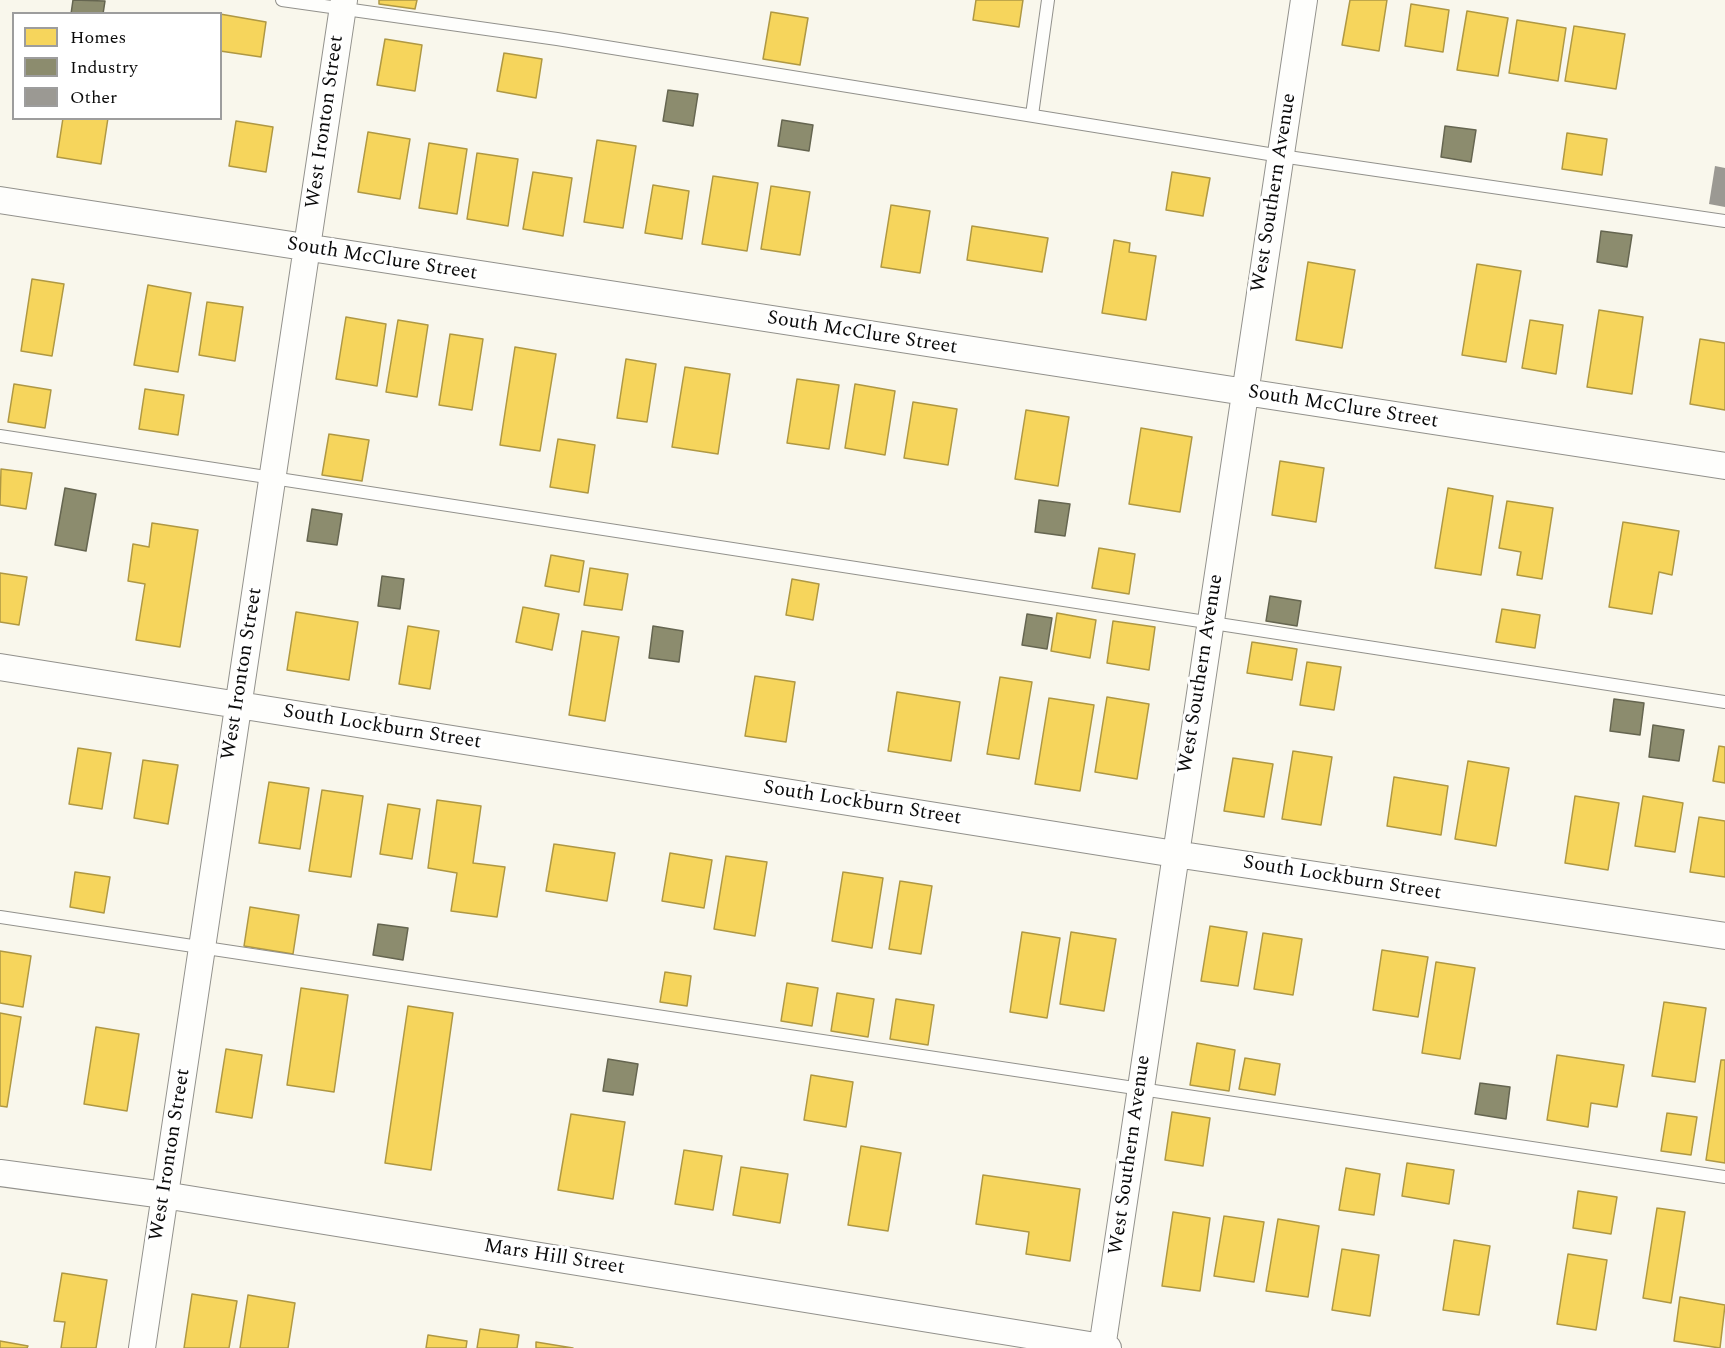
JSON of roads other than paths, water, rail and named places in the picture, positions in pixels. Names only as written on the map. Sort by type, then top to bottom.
[{"type":"street","name":"West Southern Avenue","points":[[1104,1348],[1175,854],[1304,0]]},
{"type":"street","name":"West Ironton Street","points":[[142,1348],[344,4]]},
{"type":"street","name":"South McClure Street","points":[[0,200],[1725,466]]},
{"type":"street","name":"South Lockburn Street","points":[[0,667],[1175,854],[1725,936]]},
{"type":"street","name":"Mars Hill Street","points":[[0,1173],[164,1195],[1104,1348]]},
{"type":"lane","points":[[282,0],[344,4],[1281,156],[1725,220]]},
{"type":"lane","points":[[1032,115],[1048,0]]},
{"type":"lane","points":[[0,436],[1725,702]]},
{"type":"lane","points":[[0,917],[1141,1087],[1725,1177]]}]
